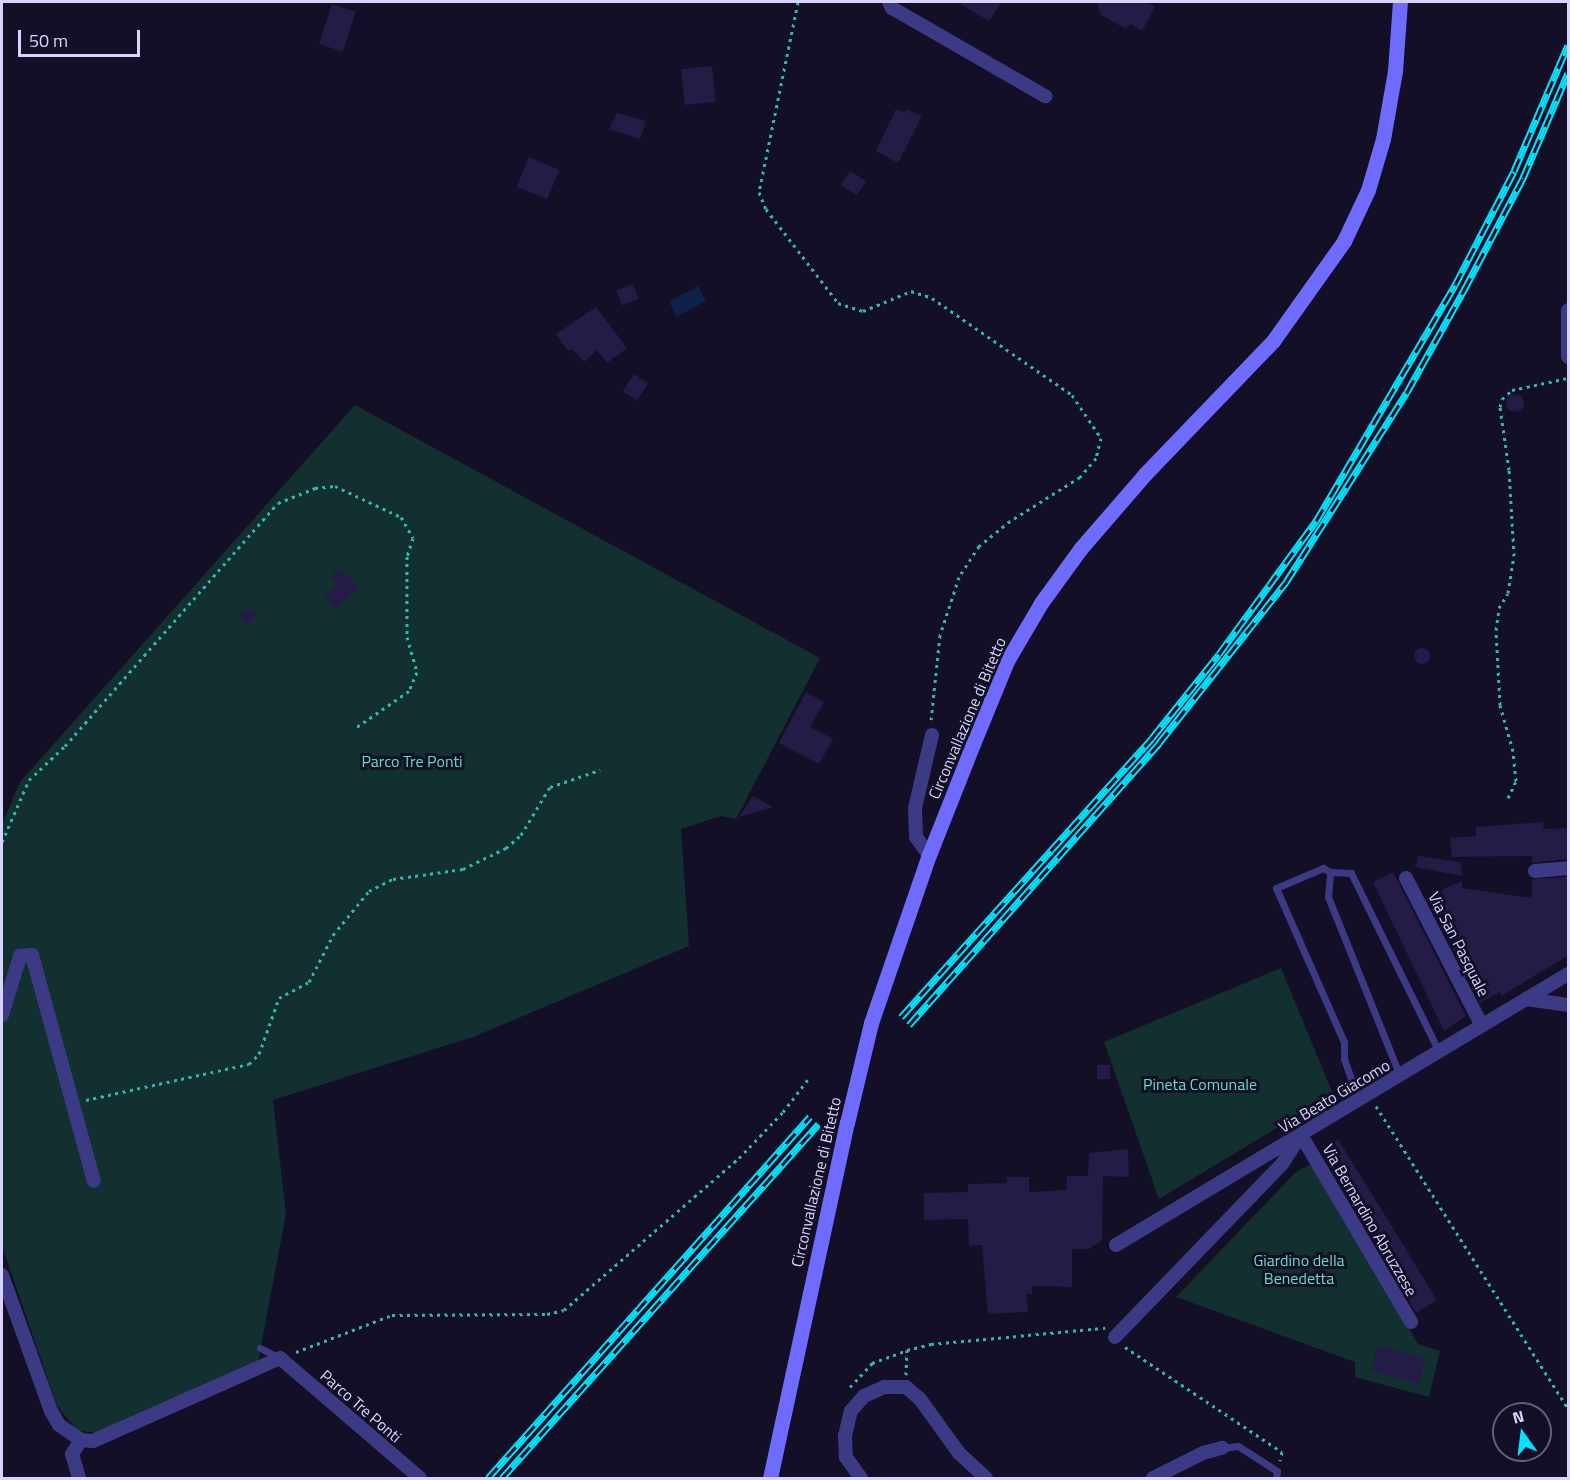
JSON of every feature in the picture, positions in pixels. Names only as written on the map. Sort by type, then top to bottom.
[{"type":"main road","name":"Circonvallazione di Bitetto","points":[[771,1477],[847,1123],[871,1023],[929,855],[1007,661],[1041,603],[1081,548],[1145,474],[1273,341],[1344,241],[1368,190],[1383,139],[1395,71],[1400,2]]},
{"type":"street","points":[[889,2],[892,8],[1045,96]]},
{"type":"street","points":[[1568,346],[1569,310]]},
{"type":"street","points":[[929,855],[916,837],[915,808],[932,735]]},
{"type":"street","points":[[1535,871],[1569,868]]},
{"type":"street","name":"Via San Pasquale","points":[[1406,878],[1482,1026]]},
{"type":"street","points":[[2,1015],[20,956],[32,955],[94,1181]]},
{"type":"street","name":"Via Beato Giacomo","points":[[1116,1245],[1569,974]]},
{"type":"street","points":[[1526,999],[1569,1005]]},
{"type":"street","points":[[1115,1337],[1282,1164],[1301,1135]]},
{"type":"street","name":"Via Bernardino Abruzzese","points":[[1301,1135],[1411,1322]]},
{"type":"street","points":[[2,1275],[51,1411],[59,1425],[81,1440],[93,1441],[280,1358]]},
{"type":"street","name":"Parco Tre Ponti","points":[[280,1358],[420,1479]]},
{"type":"street","points":[[861,1479],[846,1457],[845,1436],[851,1411],[864,1396],[884,1387],[906,1387],[920,1399],[959,1453],[986,1479]]},
{"type":"street","points":[[79,1479],[72,1455],[81,1440]]},
{"type":"street","points":[[1153,1479],[1203,1453],[1222,1448]]},
{"type":"lane","points":[[1364,1098],[1344,1059],[1344,1042],[1276,888],[1323,868],[1329,872],[1351,873],[1438,1052]]},
{"type":"lane","points":[[1329,872],[1329,897],[1400,1076]]},
{"type":"lane","points":[[260,1348],[280,1358]]},
{"type":"lane","points":[[1222,1448],[1238,1446],[1276,1475]]},
{"type":"path","points":[[798,2],[759,192],[766,209],[838,303],[863,311],[911,291],[932,297],[1072,395],[1101,438],[1096,458],[1080,477],[1010,521],[979,546],[959,577],[940,634],[930,712],[932,735]]},
{"type":"path","points":[[1508,798],[1516,782],[1513,751],[1500,705],[1496,630],[1499,608],[1508,593],[1514,556],[1509,470],[1500,407],[1502,399],[1512,390],[1569,378]]},
{"type":"path","points":[[2,843],[29,780],[65,746],[278,503],[315,488],[335,486],[401,517],[413,538],[406,556],[407,637],[417,672],[409,691],[354,729]]},
{"type":"path","points":[[72,1102],[249,1064],[259,1054],[279,998],[309,982],[333,935],[369,891],[393,879],[463,869],[506,848],[521,835],[550,787],[600,770]]},
{"type":"path","points":[[280,1358],[392,1315],[547,1314],[564,1310],[739,1158],[783,1112],[809,1078]]},
{"type":"path","points":[[1364,1098],[1569,1408]]},
{"type":"path","points":[[906,1387],[907,1350],[931,1344],[1104,1327],[1132,1354],[1282,1452],[1276,1475]]},
{"type":"green space","name":"Parco Tre Ponti","points":[[355,405],[820,658],[736,819],[721,816],[681,829],[689,946],[473,1037],[273,1100],[286,1214],[258,1362],[97,1433],[77,1430],[57,1406],[2,1246],[2,824],[20,782]]},
{"type":"green space","name":"Pineta Comunale","points":[[1281,968],[1333,1094],[1159,1199],[1104,1042]]},
{"type":"green space","name":"Giardino della Benedetta","points":[[1310,1165],[1317,1167],[1418,1344],[1440,1351],[1429,1397],[1355,1377],[1355,1362],[1176,1297],[1297,1171]]},
{"type":"water","points":[[698,286],[706,301],[677,317],[669,301]]},
{"type":"building","points":[[957,2],[1002,2],[989,21]]},
{"type":"building","points":[[1097,2],[1146,2],[1155,7],[1142,31],[1130,24],[1126,29],[1100,14]]},
{"type":"building","points":[[332,4],[356,12],[343,52],[319,44]]},
{"type":"building","points":[[712,66],[716,102],[685,105],[681,69]]},
{"type":"building","points":[[896,109],[905,113],[907,109],[922,116],[898,163],[876,151]]},
{"type":"building","points":[[617,113],[646,121],[640,139],[609,129]]},
{"type":"building","points":[[529,157],[559,170],[547,199],[516,186]]},
{"type":"building","points":[[850,171],[866,181],[857,195],[841,185]]},
{"type":"building","points":[[633,284],[639,299],[622,306],[616,291]]},
{"type":"building","points":[[596,307],[627,348],[607,363],[597,350],[584,362],[572,349],[568,351],[556,334]]},
{"type":"building","points":[[634,374],[648,383],[637,401],[623,392]]},
{"type":"building","points":[[1515,394],[1521,397],[1524,403],[1521,409],[1515,412],[1509,409],[1506,403],[1509,397]]},
{"type":"building","points":[[339,568],[358,587],[337,609],[324,597],[337,584],[330,578]]},
{"type":"building","points":[[245,609],[258,612],[248,624],[238,616]]},
{"type":"building","points":[[1422,648],[1428,650],[1430,656],[1428,662],[1422,664],[1416,662],[1414,656],[1416,650]]},
{"type":"building","points":[[806,692],[824,702],[810,727],[833,739],[819,764],[779,743]]},
{"type":"building","points":[[753,796],[773,807],[739,817]]},
{"type":"building","points":[[1543,822],[1544,829],[1569,828],[1569,859],[1532,863],[1532,856],[1452,857],[1450,838],[1476,836],[1476,827]]},
{"type":"building","points":[[1418,856],[1461,862],[1462,876],[1416,867]]},
{"type":"building","points":[[1393,872],[1466,1016],[1444,1031],[1373,882]]},
{"type":"building","points":[[1569,877],[1569,955],[1501,996],[1500,992],[1480,1003],[1434,912],[1438,910],[1430,895],[1462,881],[1462,888],[1532,898],[1532,879]]},
{"type":"building","points":[[1097,1065],[1110,1065],[1110,1079],[1097,1079]]},
{"type":"building","points":[[1338,1139],[1437,1300],[1416,1313],[1323,1154]]},
{"type":"building","points":[[1128,1149],[1129,1177],[1103,1176],[1102,1240],[1089,1249],[1072,1249],[1072,1287],[1032,1286],[1032,1294],[1026,1294],[1028,1312],[988,1314],[982,1245],[969,1246],[968,1219],[924,1220],[924,1193],[968,1192],[968,1184],[1007,1183],[1007,1177],[1029,1177],[1029,1192],[1067,1190],[1067,1176],[1088,1176],[1089,1153]]},
{"type":"building","points":[[1378,1345],[1426,1359],[1419,1384],[1371,1370]]},
{"type":"railway","points":[[901,1017],[1152,738],[1219,654],[1316,521],[1455,285],[1514,171],[1568,45]]},
{"type":"railway","points":[[909,1025],[1159,743],[1286,582],[1407,392],[1464,290],[1523,178],[1568,73]]},
{"type":"railway","points":[[488,1478],[810,1117]]},
{"type":"railway","points":[[502,1478],[818,1124]]}]
